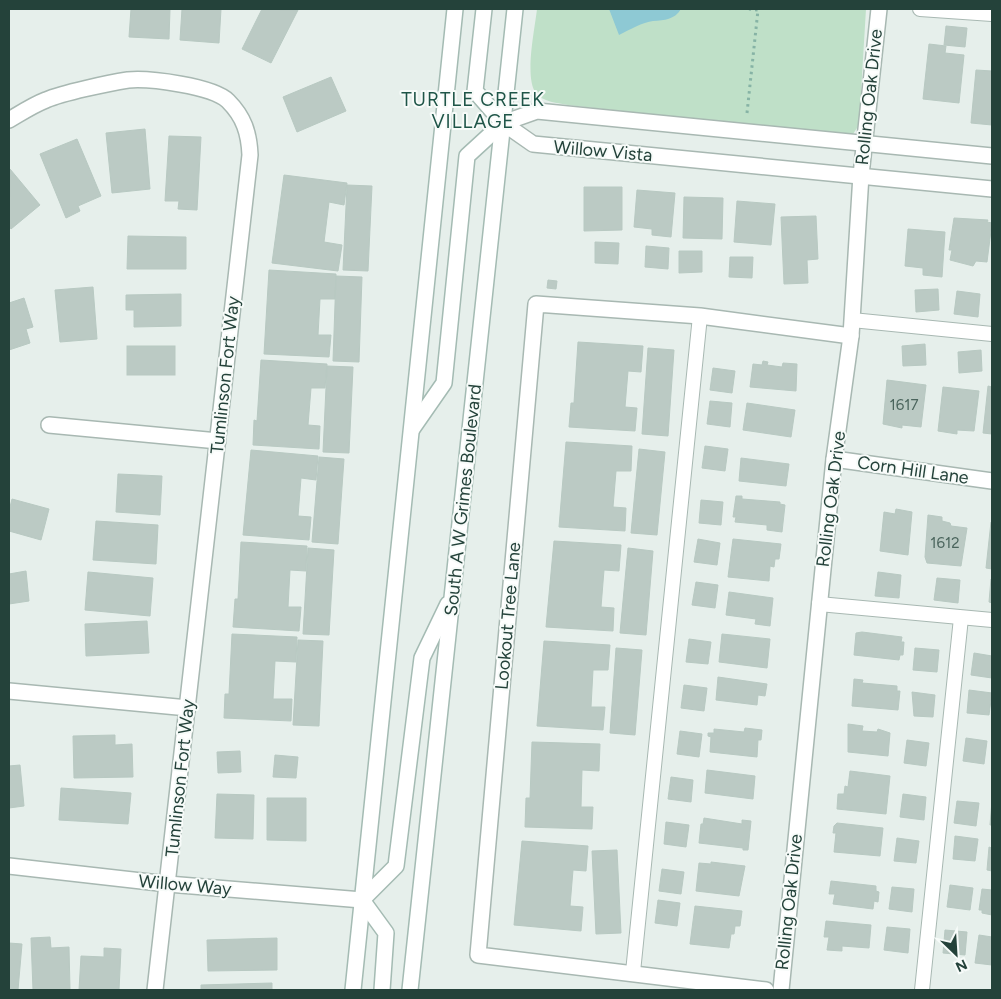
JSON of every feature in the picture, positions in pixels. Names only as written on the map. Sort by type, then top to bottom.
[{"type":"street","points":[[353,990],[454,9]]},
{"type":"street","points":[[411,430],[444,383],[467,156],[503,123],[475,91],[484,9]]},
{"type":"street","name":"South A W Grimes Boulevard","points":[[410,990],[515,9]]},
{"type":"street","name":"Rolling Oak Drive","points":[[781,990],[834,459],[852,336],[861,175],[878,9]]},
{"type":"street","name":"Tumlinson Fort Way","points":[[9,120],[47,99],[129,80],[163,81],[201,89],[227,99],[245,123],[250,156],[155,990]]},
{"type":"street","name":"Willow Vista","points":[[503,123],[537,110],[992,156]]},
{"type":"street","name":"Willow Vista","points":[[503,123],[531,144],[992,189]]},
{"type":"street","name":"Lookout Tree Lane","points":[[766,990],[633,972],[478,955],[536,304],[700,316],[852,336]]},
{"type":"street","points":[[49,425],[218,441]]},
{"type":"street","name":"Corn Hill Lane","points":[[834,459],[992,480]]},
{"type":"street","points":[[362,900],[396,866],[422,658],[453,593]]},
{"type":"street","points":[[9,691],[188,708]]},
{"type":"street","name":"Willow Way","points":[[9,866],[168,884],[362,900]]},
{"type":"street","points":[[362,900],[386,933],[382,990]]},
{"type":"lane","points":[[920,9],[992,14]]},
{"type":"lane","points":[[633,972],[700,316]]},
{"type":"lane","points":[[852,320],[992,334]]},
{"type":"lane","points":[[819,604],[992,620]]},
{"type":"lane","points":[[922,990],[961,618]]},
{"type":"path","points":[[747,113],[758,10],[749,9]]},
{"type":"green space","points":[[537,9],[866,9],[859,125],[853,134],[845,136],[555,103],[536,93],[531,76],[531,52]]},
{"type":"water","points":[[609,9],[681,9],[678,13],[665,20],[645,23],[619,35]]},
{"type":"building","points":[[131,9],[170,9],[169,39],[129,37]]},
{"type":"building","points":[[182,9],[221,9],[219,43],[180,40]]},
{"type":"building","points":[[262,9],[298,10],[271,63],[242,49]]},
{"type":"building","points":[[946,26],[967,28],[965,47],[944,45]]},
{"type":"building","points":[[929,44],[946,46],[945,53],[964,55],[959,103],[923,99]]},
{"type":"building","points":[[976,70],[992,71],[992,125],[971,123]]},
{"type":"building","points":[[331,77],[346,111],[297,132],[283,97]]},
{"type":"building","points":[[145,129],[150,189],[112,193],[106,133]]},
{"type":"building","points":[[169,136],[201,137],[197,210],[178,209],[179,201],[165,201]]},
{"type":"building","points":[[77,139],[101,196],[78,206],[80,211],[66,218],[40,154]]},
{"type":"building","points":[[10,169],[40,205],[11,229],[9,226]]},
{"type":"building","points":[[284,175],[347,183],[344,205],[329,202],[324,242],[342,245],[338,271],[272,263]]},
{"type":"building","points":[[347,185],[372,186],[368,271],[343,270]]},
{"type":"building","points":[[584,187],[622,187],[622,230],[584,231]]},
{"type":"building","points":[[637,190],[675,193],[671,237],[652,235],[652,229],[634,227]]},
{"type":"building","points":[[684,197],[723,198],[722,239],[683,238]]},
{"type":"building","points":[[737,201],[775,204],[771,245],[734,242]]},
{"type":"building","points":[[816,216],[818,259],[807,260],[808,283],[784,284],[781,217]]},
{"type":"building","points":[[954,218],[988,220],[987,222],[992,223],[987,262],[976,261],[973,266],[950,260],[952,250],[949,250]]},
{"type":"building","points":[[908,229],[945,232],[942,277],[923,275],[923,268],[905,266]]},
{"type":"building","points":[[128,236],[186,237],[186,269],[127,269]]},
{"type":"building","points":[[595,242],[619,243],[618,264],[595,263]]},
{"type":"building","points":[[646,246],[669,248],[668,269],[645,267]]},
{"type":"building","points":[[679,251],[702,251],[702,272],[679,273]]},
{"type":"building","points":[[730,257],[753,257],[752,278],[729,277]]},
{"type":"building","points":[[269,270],[336,274],[335,299],[320,299],[318,335],[331,335],[329,357],[264,354]]},
{"type":"building","points":[[336,276],[362,277],[359,362],[333,361]]},
{"type":"building","points":[[548,280],[557,281],[556,289],[547,288]]},
{"type":"building","points":[[93,287],[97,339],[60,342],[55,290]]},
{"type":"building","points":[[938,289],[939,310],[916,312],[915,290]]},
{"type":"building","points":[[957,291],[980,294],[978,317],[954,314]]},
{"type":"building","points":[[181,294],[181,326],[134,327],[134,310],[126,310],[126,295]]},
{"type":"building","points":[[24,298],[33,327],[26,329],[30,343],[9,350],[9,303]]},
{"type":"building","points":[[578,342],[643,346],[641,372],[628,371],[625,407],[637,408],[635,431],[569,427],[571,403],[574,403]]},
{"type":"building","points":[[925,344],[926,365],[903,366],[902,346]]},
{"type":"building","points":[[127,346],[175,346],[175,375],[127,375]]},
{"type":"building","points":[[648,348],[674,350],[668,436],[642,434]]},
{"type":"building","points":[[981,350],[982,371],[959,373],[958,352]]},
{"type":"building","points":[[261,360],[327,364],[325,388],[311,388],[308,425],[320,426],[319,449],[253,445],[254,420],[257,421]]},
{"type":"building","points":[[763,361],[768,362],[767,365],[782,367],[783,363],[797,364],[796,391],[750,387],[753,364],[762,365]]},
{"type":"building","points":[[327,366],[353,367],[349,453],[323,452]]},
{"type":"building","points":[[713,368],[735,371],[732,393],[710,390]]},
{"type":"building","points":[[887,380],[926,385],[921,427],[902,425],[902,428],[883,424]]},
{"type":"building","points":[[988,386],[992,387],[992,434],[983,433]]},
{"type":"building","points":[[943,387],[979,391],[974,431],[957,430],[957,434],[938,431]]},
{"type":"building","points":[[710,401],[732,403],[730,427],[707,424]]},
{"type":"building","points":[[747,403],[795,410],[791,437],[743,430]]},
{"type":"building","points":[[566,442],[632,446],[631,471],[616,471],[613,507],[626,508],[625,531],[559,527]]},
{"type":"building","points":[[705,446],[728,449],[725,471],[702,468]]},
{"type":"building","points":[[639,449],[665,452],[657,535],[631,533]]},
{"type":"building","points":[[251,450],[318,456],[316,480],[301,478],[298,516],[311,517],[309,540],[243,535]]},
{"type":"building","points":[[319,457],[344,459],[338,544],[312,542]]},
{"type":"building","points":[[741,458],[789,464],[786,486],[739,481]]},
{"type":"building","points":[[118,474],[162,476],[160,515],[116,512]]},
{"type":"building","points":[[736,496],[742,496],[742,499],[780,502],[780,504],[785,505],[782,532],[767,530],[767,525],[735,522],[736,517],[733,517]]},
{"type":"building","points":[[12,499],[49,509],[41,540],[9,531],[9,511]]},
{"type":"building","points":[[701,500],[723,502],[721,525],[699,523]]},
{"type":"building","points":[[896,509],[912,512],[908,555],[880,551],[884,512],[895,514]]},
{"type":"building","points":[[928,515],[942,517],[942,521],[950,523],[951,526],[967,528],[961,566],[927,563],[925,557]]},
{"type":"building","points":[[96,521],[158,525],[156,564],[93,560]]},
{"type":"building","points":[[992,522],[992,569],[986,568]]},
{"type":"building","points":[[698,539],[720,543],[717,565],[694,562]]},
{"type":"building","points":[[733,539],[781,544],[779,559],[775,559],[774,567],[770,566],[769,581],[728,577]]},
{"type":"building","points":[[554,541],[621,545],[619,571],[604,570],[601,607],[614,608],[613,631],[546,627]]},
{"type":"building","points":[[241,542],[307,546],[306,571],[290,570],[288,607],[301,607],[299,631],[233,627],[235,599],[238,599]]},
{"type":"building","points":[[308,548],[334,550],[329,635],[303,634]]},
{"type":"building","points":[[628,548],[653,551],[646,635],[620,633]]},
{"type":"building","points":[[26,571],[29,601],[9,604],[9,574]]},
{"type":"building","points":[[88,572],[153,578],[150,616],[85,610]]},
{"type":"building","points":[[878,572],[901,575],[899,598],[875,596]]},
{"type":"building","points":[[937,578],[960,580],[958,603],[934,600]]},
{"type":"building","points":[[992,579],[992,603],[989,602]]},
{"type":"building","points":[[696,582],[718,585],[715,608],[692,605]]},
{"type":"building","points":[[729,592],[773,598],[770,626],[755,624],[756,619],[726,615]]},
{"type":"building","points":[[147,621],[149,653],[86,656],[85,624]]},
{"type":"building","points":[[862,632],[902,637],[901,642],[904,642],[903,655],[900,655],[899,660],[854,655],[856,633]]},
{"type":"building","points":[[232,634],[297,637],[296,662],[275,661],[273,699],[292,699],[291,721],[224,718],[225,694],[229,694]]},
{"type":"building","points":[[722,634],[770,639],[767,668],[719,662]]},
{"type":"building","points":[[689,639],[711,642],[708,664],[686,662]]},
{"type":"building","points":[[298,640],[323,641],[319,726],[293,725]]},
{"type":"building","points":[[544,641],[610,645],[608,670],[593,670],[591,707],[605,707],[603,730],[537,726]]},
{"type":"building","points":[[616,648],[642,650],[635,735],[610,733]]},
{"type":"building","points":[[915,648],[939,650],[937,672],[913,670]]},
{"type":"building","points":[[974,653],[992,656],[992,678],[971,675]]},
{"type":"building","points":[[718,677],[767,684],[765,696],[758,695],[757,705],[716,700]]},
{"type":"building","points":[[854,679],[863,680],[862,683],[897,686],[897,691],[900,691],[898,710],[852,706]]},
{"type":"building","points":[[684,685],[707,688],[704,711],[681,708]]},
{"type":"building","points":[[969,690],[992,693],[989,715],[967,713]]},
{"type":"building","points":[[912,692],[935,695],[933,717],[914,716]]},
{"type":"building","points":[[848,724],[863,726],[862,731],[877,732],[878,729],[890,733],[888,756],[848,752]]},
{"type":"building","points":[[745,728],[762,730],[761,740],[758,740],[757,757],[710,752],[711,737],[708,736],[708,733],[714,733],[714,729],[744,732]]},
{"type":"building","points":[[680,731],[702,734],[699,757],[677,754]]},
{"type":"building","points":[[115,735],[115,745],[132,744],[133,777],[74,778],[73,736]]},
{"type":"building","points":[[966,738],[987,741],[984,764],[963,761]]},
{"type":"building","points":[[907,740],[929,743],[926,766],[904,763]]},
{"type":"building","points":[[532,742],[600,744],[599,771],[582,770],[581,807],[593,807],[592,829],[525,827],[526,798],[530,798]]},
{"type":"building","points":[[240,751],[241,772],[218,773],[217,752]]},
{"type":"building","points":[[275,755],[298,757],[296,778],[273,777]]},
{"type":"building","points":[[20,765],[24,806],[9,808],[9,766]]},
{"type":"building","points":[[707,770],[755,776],[753,799],[705,793]]},
{"type":"building","points":[[850,771],[890,776],[886,814],[837,809],[838,794],[844,794],[845,786],[848,787]]},
{"type":"building","points":[[671,777],[693,780],[691,802],[668,799]]},
{"type":"building","points":[[61,788],[131,793],[128,824],[59,820]]},
{"type":"building","points":[[217,794],[254,795],[253,839],[215,838]]},
{"type":"building","points":[[903,794],[926,797],[924,820],[900,817]]},
{"type":"building","points":[[267,798],[306,798],[306,841],[267,840]]},
{"type":"building","points":[[957,801],[979,803],[976,826],[954,823]]},
{"type":"building","points":[[992,801],[992,825],[990,825]]},
{"type":"building","points":[[704,818],[742,824],[742,820],[751,821],[748,850],[699,843],[701,824],[703,824]]},
{"type":"building","points":[[666,822],[689,825],[686,847],[664,844]]},
{"type":"building","points":[[837,823],[883,828],[880,856],[834,852],[836,833],[833,833],[834,826]]},
{"type":"building","points":[[955,836],[978,839],[975,861],[953,859]]},
{"type":"building","points":[[897,838],[919,841],[916,863],[894,861]]},
{"type":"building","points":[[522,841],[588,846],[586,871],[573,870],[570,906],[583,907],[581,931],[514,925]]},
{"type":"building","points":[[989,847],[992,848],[992,871],[987,870]]},
{"type":"building","points":[[617,850],[621,933],[596,934],[592,851]]},
{"type":"building","points":[[711,862],[745,866],[739,896],[696,891],[699,863],[711,864]]},
{"type":"building","points":[[662,869],[684,872],[681,894],[659,891]]},
{"type":"building","points":[[831,881],[876,886],[876,891],[879,892],[878,902],[874,901],[873,909],[833,904],[835,894],[829,894]]},
{"type":"building","points":[[950,885],[973,888],[970,910],[947,907]]},
{"type":"building","points":[[892,887],[914,889],[912,912],[889,909]]},
{"type":"building","points":[[982,889],[992,890],[992,915],[982,913],[982,910],[979,910]]},
{"type":"building","points":[[658,900],[680,903],[677,926],[655,923]]},
{"type":"building","points":[[695,906],[742,911],[740,926],[735,926],[734,934],[731,934],[729,948],[690,944]]},
{"type":"building","points":[[826,921],[871,925],[869,948],[842,946],[842,951],[827,950],[829,937],[824,937]]},
{"type":"building","points":[[887,927],[910,929],[908,953],[884,950]]},
{"type":"building","points":[[945,930],[967,932],[965,955],[943,953]]},
{"type":"building","points":[[979,935],[992,937],[992,965],[975,963]]},
{"type":"building","points":[[50,937],[51,948],[69,947],[70,990],[33,990],[31,938]]},
{"type":"building","points":[[277,938],[277,970],[208,971],[207,940]]},
{"type":"building","points":[[9,943],[22,944],[18,990],[9,990]]},
{"type":"building","points":[[104,948],[121,949],[119,990],[79,990],[81,956],[104,957]]},
{"type":"building","points":[[272,983],[272,990],[201,990],[201,985]]},
{"type":"district","name":"TURTLE CREEK VILLAGE","points":[[473,110]]}]
